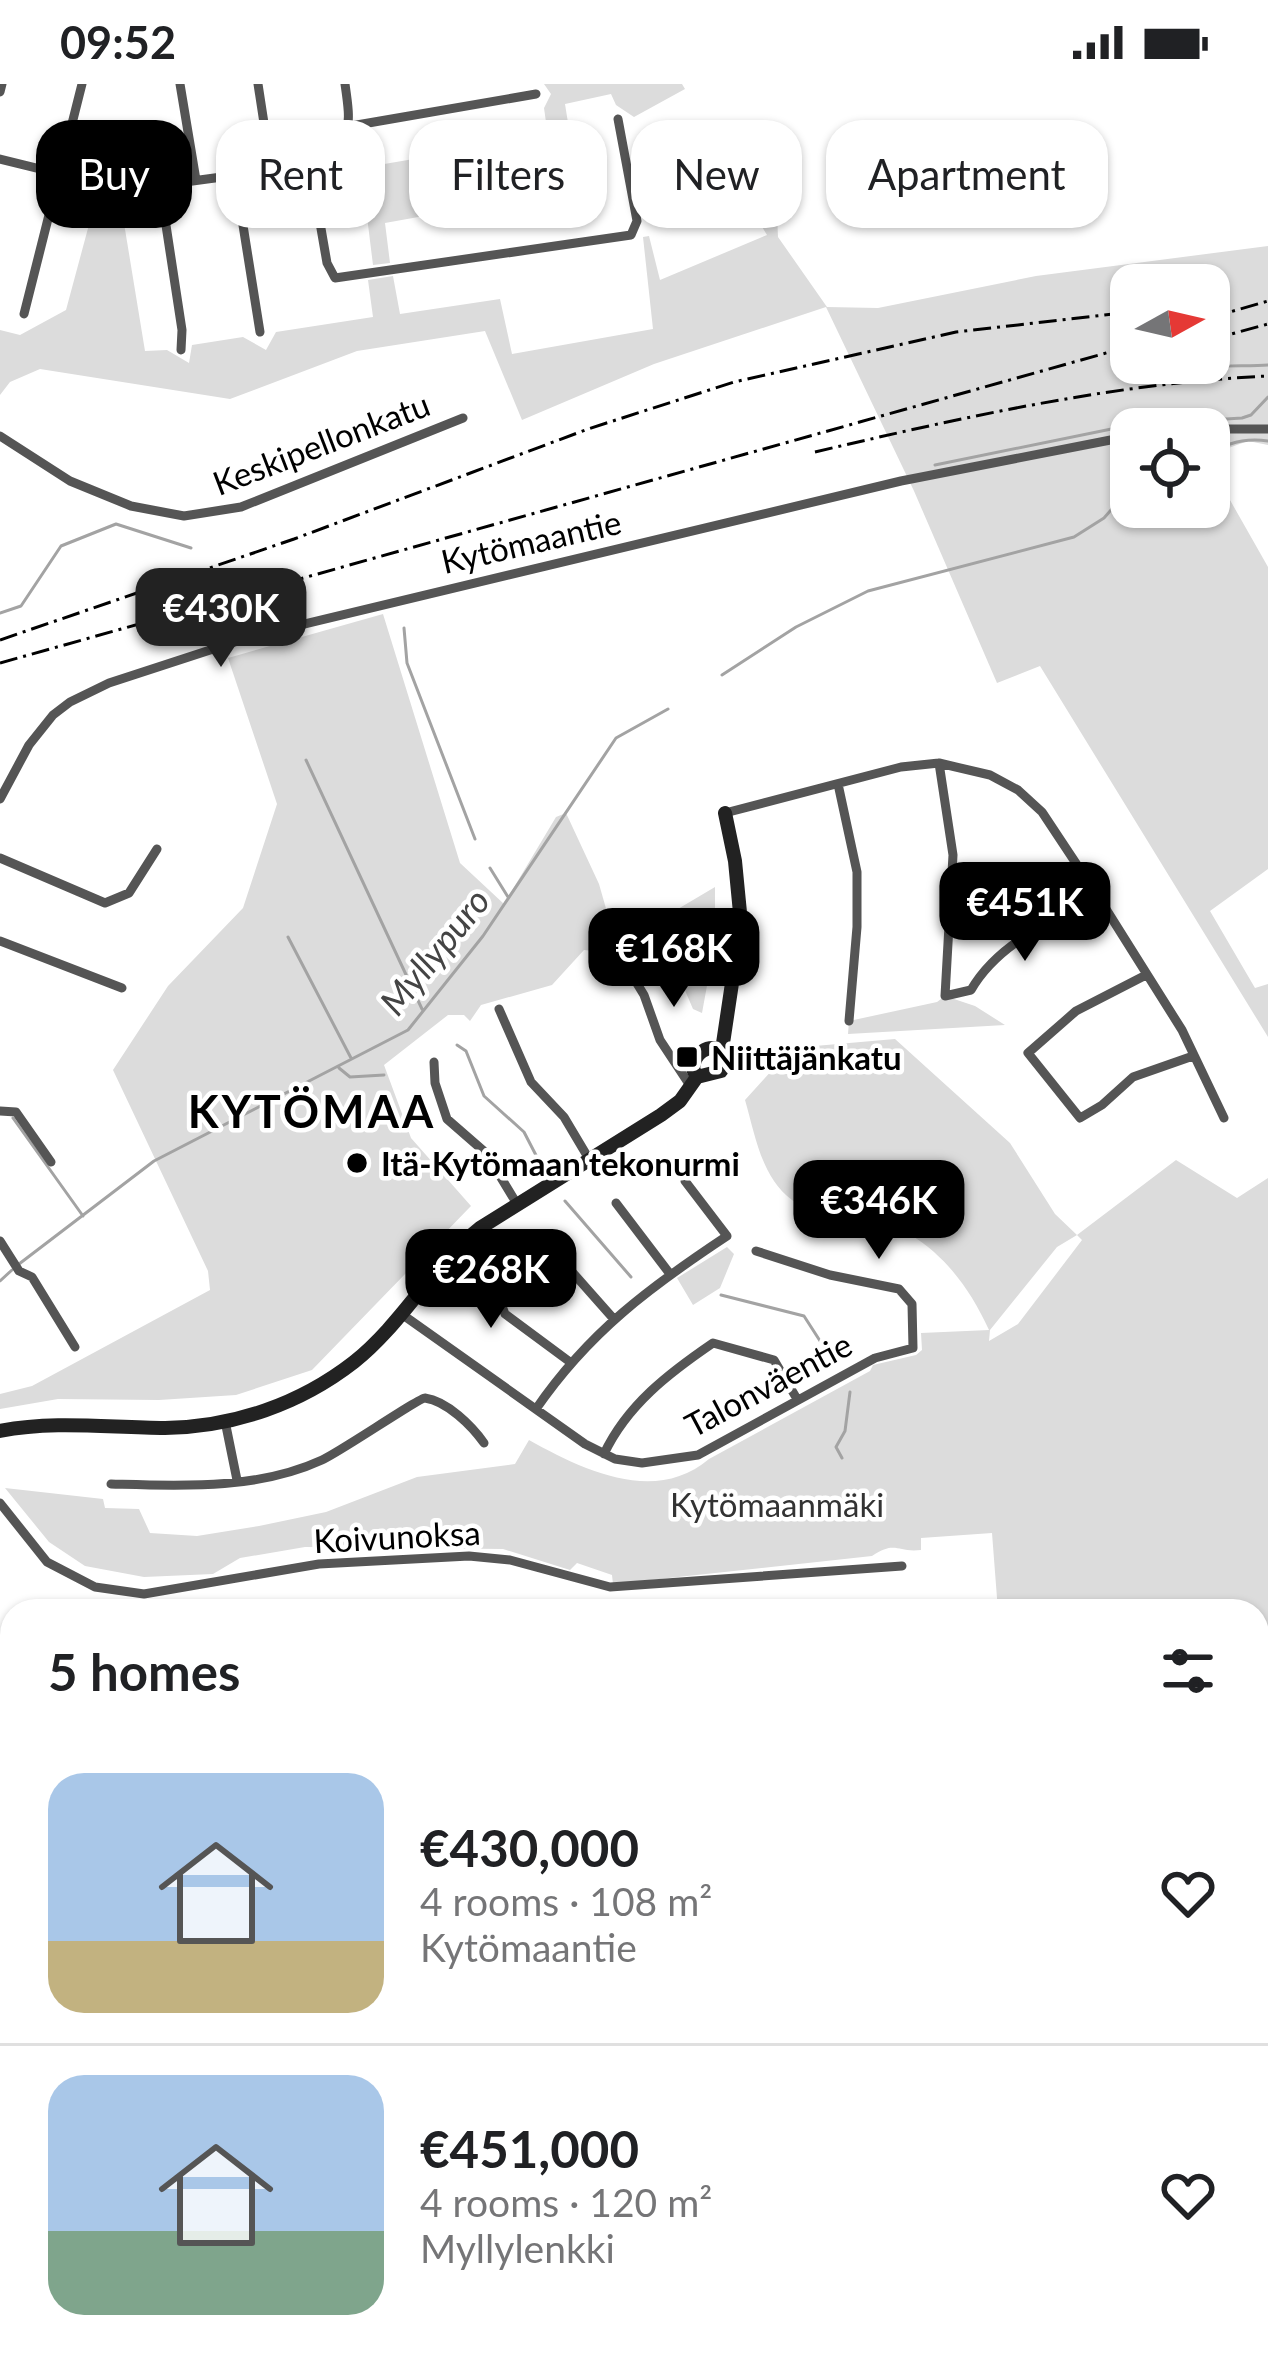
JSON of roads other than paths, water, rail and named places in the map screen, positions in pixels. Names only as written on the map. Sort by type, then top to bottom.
[{"type":"street","points":[[72,120],[82,84]]},
{"type":"street","points":[[180,84],[196,180]]},
{"type":"street","points":[[258,84],[264,120]]},
{"type":"street","points":[[345,84],[350,120]]},
{"type":"street","points":[[385,120],[536,94]]},
{"type":"street","points":[[321,228],[327,263],[335,278],[622,238],[636,230],[617,119]]},
{"type":"street","points":[[0,159],[36,168]]},
{"type":"street","points":[[192,181],[216,177]]},
{"type":"street","points":[[24,314],[45,228]]},
{"type":"street","points":[[166,228],[181,350]]},
{"type":"street","points":[[243,228],[260,332]]},
{"type":"street","name":"Keskipellonkatu","points":[[0,436],[70,482],[130,506],[184,516],[242,507],[464,418]]},
{"type":"street","points":[[1230,429],[1268,429]]},
{"type":"street","name":"Kytömaantie","points":[[0,799],[29,745],[70,702],[109,683],[250,637],[901,481],[1110,440]]},
{"type":"street","points":[[939,763],[953,855],[945,996],[971,990],[983,969],[1028,933],[1099,898]]},
{"type":"street","points":[[0,1432],[38,1425],[164,1428],[225,1421],[277,1407],[350,1365],[404,1315],[459,1246],[661,1115],[694,1082],[723,1070],[741,922],[725,813],[901,767],[939,763],[990,775],[1018,790],[1042,812],[1182,1030],[1224,1118]]},
{"type":"street","points":[[838,784],[857,872],[849,1021]]},
{"type":"street","points":[[0,858],[105,903],[129,893],[157,849]]},
{"type":"street","points":[[0,941],[122,988]]},
{"type":"street","points":[[619,954],[644,994],[660,1040],[694,1082]]},
{"type":"street","points":[[1146,976],[1076,1011],[1028,1053],[1080,1118],[1102,1106],[1133,1077],[1193,1056]]},
{"type":"street","points":[[499,1010],[531,1082],[564,1117],[589,1159]]},
{"type":"street","points":[[694,1082],[698,1054],[706,1049],[722,1050]]},
{"type":"street","points":[[434,1062],[435,1084],[447,1119],[485,1153],[518,1204]]},
{"type":"street","points":[[0,1111],[16,1112],[51,1162]]},
{"type":"street","points":[[536,1409],[570,1362],[612,1317],[727,1236],[686,1180]]},
{"type":"street","points":[[616,1203],[670,1274]]},
{"type":"street","points":[[0,1241],[16,1267],[32,1277],[75,1347]]},
{"type":"street","name":"Talonväentie","points":[[404,1315],[604,1454],[641,1462],[698,1455],[875,1358],[913,1348],[912,1304],[899,1288],[830,1275],[756,1251]]},
{"type":"street","points":[[570,1362],[505,1313],[502,1306],[526,1273],[545,1258],[558,1256],[612,1317]]},
{"type":"street","points":[[604,1454],[659,1382],[712,1343],[774,1360],[797,1400]]},
{"type":"street","points":[[111,1484],[258,1481],[319,1461],[423,1398],[438,1402],[473,1427],[484,1443]]},
{"type":"street","points":[[225,1421],[236,1480]]},
{"type":"street","name":"Koivunoksa","points":[[0,1503],[29,1544],[62,1571],[110,1591],[143,1594],[319,1564],[470,1556],[524,1563],[610,1588],[902,1566]]},
{"type":"waterway","points":[[1230,366],[1268,365]]},
{"type":"waterway","points":[[935,465],[1131,425],[1242,418],[1268,397]]},
{"type":"waterway","name":"Myllypuro","points":[[1230,444],[1268,441]]},
{"type":"waterway","name":"Myllypuro","points":[[722,675],[796,627],[868,591],[1074,537],[1110,511]]},
{"type":"waterway","points":[[0,613],[21,606],[61,546],[116,524],[191,548]]},
{"type":"waterway","points":[[404,628],[407,663],[475,839]]},
{"type":"waterway","name":"Myllypuro","points":[[19,1264],[154,1161],[408,1030],[483,936],[616,738],[668,709]]},
{"type":"waterway","points":[[306,760],[422,1009]]},
{"type":"waterway","points":[[490,868],[508,897]]},
{"type":"waterway","points":[[288,937],[351,1058]]},
{"type":"waterway","points":[[457,1045],[466,1051],[484,1096],[524,1132],[540,1163]]},
{"type":"waterway","points":[[339,1068],[350,1077],[384,1075]]},
{"type":"waterway","points":[[13,1118],[83,1216]]},
{"type":"waterway","points":[[565,1201],[631,1277]]},
{"type":"waterway","name":"Myllypuro","points":[[0,1281],[12,1270]]},
{"type":"waterway","points":[[721,1295],[804,1316],[831,1358]]},
{"type":"waterway","points":[[842,1458],[836,1447],[845,1431],[850,1392]]},
{"type":"railway","points":[[1230,312],[1268,301]]},
{"type":"railway","points":[[0,640],[294,539],[588,429],[734,382],[956,332],[1110,314]]},
{"type":"railway","points":[[1230,334],[1268,324]]},
{"type":"railway","points":[[0,663],[1110,352]]},
{"type":"railway","points":[[815,452],[1097,394],[1268,376]]},
{"type":"place","name":"Niittäjänkatu","points":[[687,1057]]},
{"type":"place","name":"Itä-Kytömaan tekonurmi","points":[[357,1163]]},
{"type":"district","name":"KYTÖMAA","points":[[312,1111]]},
{"type":"park label","name":"Kytömaanmäki","points":[[777,1504]]}]
